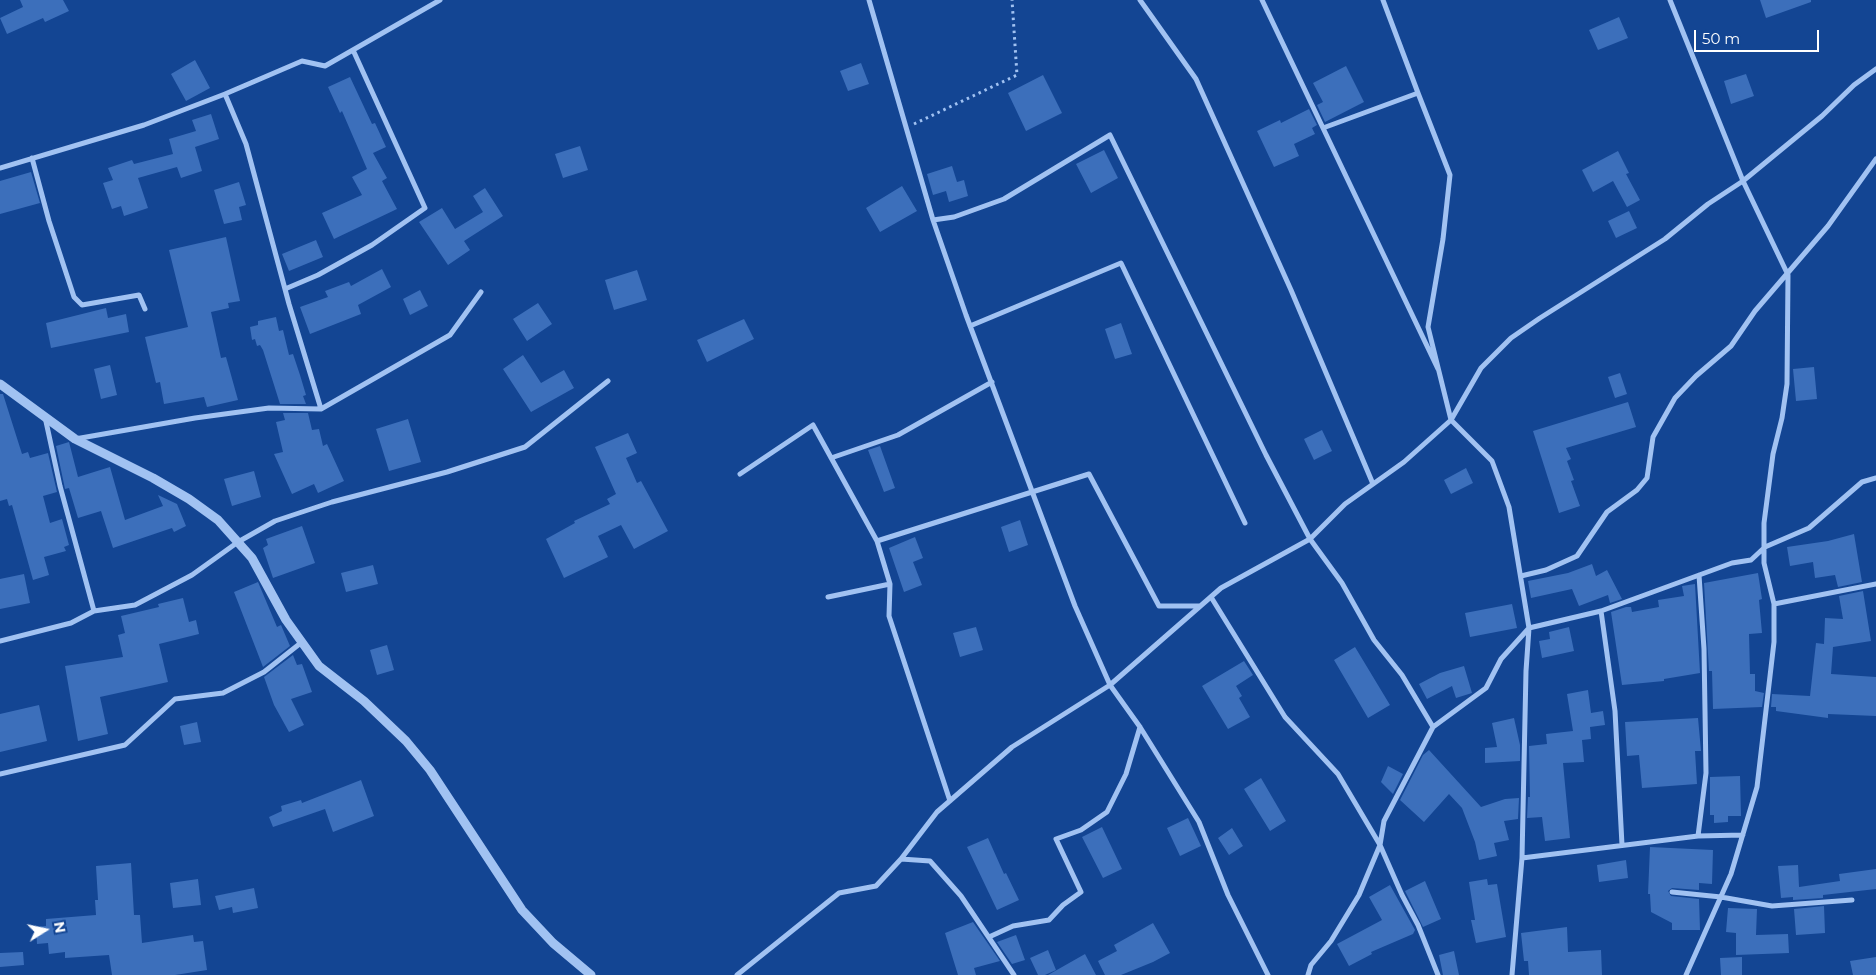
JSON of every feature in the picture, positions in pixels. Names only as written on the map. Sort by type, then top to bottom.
[{"type":"street","points":[[0,168],[144,126],[302,61],[325,66],[440,0]]},
{"type":"street","points":[[869,0],[933,220],[970,326],[1075,606],[1110,686],[1140,727],[1199,822],[1228,895],[1268,975]]},
{"type":"street","points":[[1140,0],[1196,79],[1291,290],[1373,484]]},
{"type":"street","points":[[1262,0],[1438,369]]},
{"type":"street","points":[[1383,0],[1450,175],[1444,239],[1428,327],[1451,420],[1492,462],[1509,507],[1529,628],[1526,671],[1522,858],[1512,975]]},
{"type":"street","points":[[1670,0],[1743,181],[1788,275],[1787,384],[1782,418],[1772,454],[1764,523],[1764,563],[1774,604],[1774,642],[1757,787],[1721,897],[1686,975]]},
{"type":"street","points":[[285,289],[318,275],[372,245],[425,208],[353,50]]},
{"type":"street","points":[[738,975],[839,893],[876,886],[901,859],[938,812],[1012,747],[1110,686],[1221,588],[1310,539],[1345,504],[1404,462],[1451,420],[1481,368],[1511,338],[1665,239],[1708,204],[1743,181],[1822,116],[1854,85],[1876,69]]},
{"type":"street","points":[[1323,128],[1418,93]]},
{"type":"street","points":[[224,94],[246,144],[285,289],[322,409]]},
{"type":"street","points":[[933,220],[954,218],[1004,199],[1110,136],[1266,456],[1310,539],[1342,583],[1374,640],[1402,675],[1433,727]]},
{"type":"street","points":[[32,158],[49,221],[74,297],[82,305],[139,295],[145,309]]},
{"type":"street","points":[[1520,576],[1546,570],[1577,556],[1607,512],[1636,490],[1648,478],[1653,437],[1675,398],[1696,376],[1731,346],[1755,312],[1828,226],[1876,158]]},
{"type":"street","points":[[970,326],[1122,263],[1244,523]]},
{"type":"street","points":[[75,439],[195,418],[260,410],[322,409],[450,335],[481,292]]},
{"type":"street","points":[[0,641],[71,623],[94,611],[135,605],[192,576],[238,542],[275,521],[332,502],[447,472],[525,447],[608,381]]},
{"type":"street","points":[[831,458],[898,435],[992,382]]},
{"type":"street","points":[[0,384],[75,439],[190,499],[218,520],[252,558],[286,620],[319,666],[364,701],[406,741],[430,770],[522,910],[553,943],[591,975]]},
{"type":"street","points":[[45,417],[60,486],[94,611]]},
{"type":"street","points":[[740,474],[814,425],[876,541],[890,584],[889,616],[950,801]]},
{"type":"street","points":[[876,541],[1088,474],[1159,606],[1200,606]]},
{"type":"street","points":[[1308,975],[1312,965],[1331,941],[1359,895],[1380,845],[1384,821],[1433,727],[1486,688],[1501,659],[1529,628],[1601,611],[1732,563],[1751,560],[1765,547],[1809,528],[1862,482],[1876,478]]},
{"type":"street","points":[[1698,836],[1706,773],[1704,649],[1699,575]]},
{"type":"street","points":[[828,598],[890,584]]},
{"type":"street","points":[[1774,604],[1876,585]]},
{"type":"street","points":[[1211,597],[1286,717],[1338,774],[1380,845],[1402,895],[1418,925],[1438,975]]},
{"type":"street","points":[[1601,611],[1615,711],[1622,845]]},
{"type":"street","points":[[0,774],[125,745],[175,699],[223,693],[264,672],[302,642]]},
{"type":"street","points":[[989,937],[1013,926],[1049,920],[1063,905],[1082,892],[1056,838],[1081,830],[1107,812],[1126,774],[1140,727]]},
{"type":"street","points":[[1522,858],[1698,836],[1743,834]]},
{"type":"street","points":[[901,859],[930,861],[961,896],[1014,975]]},
{"type":"street","points":[[1672,892],[1721,897],[1772,906],[1852,900]]},
{"type":"path","points":[[906,128],[1017,75],[1012,0]]},
{"type":"building","points":[[20,0],[63,0],[69,11],[45,22],[43,18],[7,34],[0,18],[23,7]]},
{"type":"building","points":[[1760,0],[1811,0],[1811,2],[1766,18]]},
{"type":"building","points":[[1619,17],[1628,38],[1598,50],[1589,30]]},
{"type":"building","points":[[195,60],[210,88],[186,101],[171,74]]},
{"type":"building","points":[[861,63],[869,84],[848,91],[840,71]]},
{"type":"building","points":[[1346,66],[1364,102],[1325,122],[1317,105],[1323,102],[1313,83]]},
{"type":"building","points":[[1746,74],[1754,96],[1731,104],[1724,81]]},
{"type":"building","points":[[1043,75],[1062,113],[1026,131],[1008,93]]},
{"type":"building","points":[[350,77],[372,124],[375,123],[386,147],[373,153],[387,178],[382,181],[397,209],[334,239],[322,213],[362,195],[352,177],[367,169],[342,111],[340,113],[328,87]]},
{"type":"building","points":[[1309,109],[1317,125],[1312,128],[1315,134],[1294,144],[1299,156],[1274,167],[1257,131],[1280,120],[1281,123]]},
{"type":"building","points":[[211,114],[219,139],[195,147],[202,171],[181,178],[177,167],[138,178],[148,208],[124,216],[121,206],[112,209],[103,183],[113,180],[108,168],[132,160],[134,164],[173,154],[169,139],[196,131],[192,120]]},
{"type":"building","points":[[580,146],[588,170],[563,178],[555,154]]},
{"type":"building","points":[[1104,150],[1118,178],[1091,193],[1076,164]]},
{"type":"building","points":[[1618,151],[1629,173],[1626,174],[1640,200],[1627,207],[1613,181],[1593,192],[1582,170]]},
{"type":"building","points":[[952,166],[957,182],[964,180],[968,196],[949,202],[946,191],[933,195],[927,174]]},
{"type":"building","points":[[31,172],[40,203],[0,214],[0,181]]},
{"type":"building","points":[[239,182],[246,205],[239,207],[242,220],[224,224],[214,190]]},
{"type":"building","points":[[902,186],[917,211],[880,232],[866,208]]},
{"type":"building","points":[[485,188],[503,216],[464,241],[470,250],[448,265],[419,222],[442,208],[455,229],[483,212],[473,196]]},
{"type":"building","points":[[1629,211],[1637,228],[1616,238],[1608,221]]},
{"type":"building","points":[[226,237],[240,301],[228,303],[229,308],[211,312],[221,358],[226,357],[238,400],[207,407],[204,397],[164,404],[160,382],[156,383],[145,337],[188,327],[169,250]]},
{"type":"building","points":[[316,240],[323,257],[289,271],[282,254]]},
{"type":"building","points":[[382,269],[391,287],[358,305],[361,314],[310,334],[300,307],[328,297],[325,291],[349,282],[351,286]]},
{"type":"building","points":[[637,270],[647,300],[614,310],[605,280]]},
{"type":"building","points":[[420,290],[428,306],[410,315],[403,299]]},
{"type":"building","points":[[538,303],[552,324],[527,341],[513,319]]},
{"type":"building","points":[[106,308],[108,318],[126,314],[129,332],[51,348],[46,323]]},
{"type":"building","points":[[276,317],[279,331],[283,330],[289,355],[293,354],[306,395],[303,396],[306,404],[280,404],[263,350],[260,345],[257,346],[255,339],[252,340],[250,327],[258,325],[258,321]]},
{"type":"building","points":[[744,319],[754,339],[707,362],[697,340]]},
{"type":"building","points":[[1121,323],[1132,354],[1115,359],[1105,329]]},
{"type":"building","points":[[523,355],[541,383],[564,370],[574,388],[531,412],[503,369]]},
{"type":"building","points":[[110,365],[117,395],[101,399],[94,369]]},
{"type":"building","points":[[1814,367],[1817,399],[1796,401],[1793,369]]},
{"type":"building","points":[[1620,373],[1627,394],[1615,398],[1608,377]]},
{"type":"building","points":[[0,394],[3,394],[22,454],[28,452],[30,458],[48,453],[57,492],[43,496],[50,523],[62,519],[69,545],[64,547],[66,551],[44,557],[49,575],[33,580],[12,505],[9,506],[7,499],[0,501]]},
{"type":"building","points":[[1628,402],[1636,427],[1566,448],[1571,459],[1567,461],[1574,480],[1571,481],[1580,506],[1559,513],[1533,431]]},
{"type":"building","points":[[283,413],[308,413],[312,430],[319,429],[323,446],[327,444],[344,481],[318,493],[314,484],[292,494],[274,454],[283,452],[276,422],[285,420]]},
{"type":"building","points":[[408,419],[421,462],[389,471],[376,429]]},
{"type":"building","points":[[1322,430],[1332,451],[1314,460],[1304,439]]},
{"type":"building","points":[[628,433],[637,453],[626,458],[637,483],[641,481],[668,531],[634,549],[621,525],[598,536],[608,557],[564,578],[546,539],[575,523],[574,521],[610,504],[607,499],[616,494],[595,447]]},
{"type":"building","points":[[69,442],[78,477],[110,467],[125,520],[163,506],[158,495],[177,504],[186,526],[174,532],[172,528],[113,548],[101,511],[78,518],[69,488],[65,489],[56,446]]},
{"type":"building","points":[[880,446],[895,488],[884,492],[868,450]]},
{"type":"building","points":[[1466,468],[1473,483],[1451,494],[1444,480]]},
{"type":"building","points":[[254,471],[261,497],[232,506],[224,479]]},
{"type":"building","points":[[1020,520],[1028,545],[1009,552],[1001,527]]},
{"type":"building","points":[[302,526],[315,563],[273,578],[263,548],[268,545],[266,539]]},
{"type":"building","points":[[1854,534],[1862,582],[1838,587],[1835,575],[1815,578],[1813,562],[1790,566],[1787,547],[1828,541]]},
{"type":"building","points":[[915,537],[923,558],[913,562],[922,585],[904,592],[889,548]]},
{"type":"building","points":[[1592,564],[1596,576],[1607,570],[1622,599],[1610,603],[1608,595],[1579,606],[1572,589],[1531,598],[1528,581],[1568,573]]},
{"type":"building","points":[[373,565],[378,584],[346,592],[341,573]]},
{"type":"building","points":[[1758,573],[1762,599],[1759,600],[1762,633],[1749,634],[1750,674],[1755,674],[1755,691],[1764,693],[1762,707],[1713,709],[1712,671],[1709,671],[1704,583]]},
{"type":"building","points":[[24,574],[30,603],[0,609],[0,579]]},
{"type":"building","points":[[258,582],[277,627],[281,625],[290,646],[263,667],[234,592]]},
{"type":"building","points":[[1695,584],[1700,673],[1664,679],[1664,681],[1622,685],[1611,612],[1626,607],[1631,607],[1632,612],[1659,607],[1658,600],[1684,596],[1682,586]]},
{"type":"building","points":[[1863,591],[1871,641],[1833,647],[1831,674],[1876,677],[1876,716],[1828,714],[1828,718],[1776,711],[1776,707],[1771,707],[1772,694],[1810,696],[1816,643],[1824,644],[1825,618],[1843,619],[1839,596]]},
{"type":"building","points":[[183,598],[189,622],[196,620],[199,634],[159,644],[168,682],[100,697],[108,734],[78,741],[65,666],[123,657],[118,635],[125,633],[121,616],[159,607],[158,604]]},
{"type":"building","points":[[1512,604],[1517,628],[1470,637],[1465,613]]},
{"type":"building","points":[[976,627],[983,650],[960,657],[953,633]]},
{"type":"building","points":[[1569,627],[1574,651],[1542,658],[1539,641],[1550,639],[1549,632]]},
{"type":"building","points":[[387,645],[394,670],[377,675],[370,650]]},
{"type":"building","points":[[1355,647],[1390,705],[1368,718],[1334,660]]},
{"type":"building","points":[[293,655],[297,665],[302,664],[312,692],[291,699],[304,725],[289,732],[274,705],[264,677]]},
{"type":"building","points":[[1244,661],[1253,675],[1236,686],[1242,696],[1239,698],[1250,717],[1228,729],[1202,686]]},
{"type":"building","points":[[1464,666],[1472,693],[1456,698],[1452,686],[1427,699],[1419,684],[1440,673]]},
{"type":"building","points":[[1588,690],[1591,713],[1603,711],[1605,725],[1590,727],[1591,739],[1582,740],[1584,762],[1563,763],[1570,838],[1545,841],[1542,817],[1527,818],[1528,797],[1530,797],[1529,746],[1547,744],[1546,734],[1573,731],[1567,694]]},
{"type":"building","points":[[39,705],[47,741],[0,752],[0,714]]},
{"type":"building","points":[[1514,718],[1520,745],[1520,761],[1485,763],[1485,748],[1497,747],[1492,723]]},
{"type":"building","points":[[1698,718],[1701,751],[1695,751],[1697,784],[1642,788],[1639,755],[1627,756],[1625,722]]},
{"type":"building","points":[[197,722],[201,742],[184,745],[180,726]]},
{"type":"building","points":[[1429,750],[1481,807],[1505,799],[1519,798],[1518,819],[1504,821],[1509,840],[1494,843],[1497,856],[1479,860],[1475,842],[1462,808],[1449,794],[1424,822],[1400,800],[1423,755]]},
{"type":"building","points":[[1388,766],[1403,774],[1393,794],[1381,782]]},
{"type":"building","points":[[1740,776],[1741,816],[1728,816],[1728,822],[1714,823],[1714,815],[1710,815],[1710,777]]},
{"type":"building","points":[[1261,778],[1286,821],[1270,831],[1244,789]]},
{"type":"building","points":[[361,780],[374,816],[333,832],[325,809],[273,827],[269,817],[282,811],[281,806],[301,800],[302,803]]},
{"type":"building","points":[[1188,818],[1201,846],[1180,856],[1167,828]]},
{"type":"building","points":[[1102,827],[1122,869],[1103,878],[1082,837]]},
{"type":"building","points":[[1232,828],[1243,846],[1229,855],[1218,838]]},
{"type":"building","points":[[988,838],[1004,874],[1006,873],[1019,900],[997,910],[967,847]]},
{"type":"building","points":[[1650,847],[1713,850],[1712,884],[1699,883],[1699,890],[1672,888],[1668,891],[1671,896],[1699,899],[1700,930],[1672,930],[1672,923],[1651,912],[1650,894],[1648,894]]},
{"type":"building","points":[[1626,860],[1628,878],[1599,882],[1597,865]]},
{"type":"building","points":[[131,863],[134,915],[140,915],[142,943],[193,935],[194,942],[203,941],[207,970],[175,975],[112,975],[109,955],[65,958],[65,952],[49,954],[48,943],[37,944],[36,927],[46,926],[46,919],[96,915],[95,900],[98,900],[96,866]]},
{"type":"building","points":[[1798,865],[1799,887],[1840,881],[1839,874],[1876,869],[1876,889],[1823,895],[1823,898],[1793,900],[1793,897],[1781,898],[1778,866]]},
{"type":"building","points":[[198,879],[201,905],[173,908],[170,883]]},
{"type":"building","points":[[1487,879],[1488,885],[1497,884],[1506,937],[1476,943],[1471,920],[1475,920],[1469,882]]},
{"type":"building","points":[[1425,881],[1441,919],[1423,927],[1405,891]]},
{"type":"building","points":[[1390,885],[1415,930],[1413,934],[1371,952],[1372,954],[1349,966],[1337,944],[1382,920],[1369,897]]},
{"type":"building","points":[[254,888],[258,908],[233,913],[232,907],[219,910],[215,896]]},
{"type":"building","points":[[1824,906],[1825,933],[1796,935],[1794,909]]},
{"type":"building","points":[[1728,908],[1757,909],[1756,935],[1788,934],[1789,953],[1736,955],[1736,933],[1726,932]]},
{"type":"building","points":[[973,922],[1000,961],[974,968],[976,975],[958,975],[945,933]]},
{"type":"building","points":[[1153,923],[1170,953],[1121,975],[1105,975],[1098,961],[1117,951],[1114,945]]},
{"type":"building","points":[[1567,927],[1568,952],[1601,950],[1602,975],[1529,975],[1528,961],[1524,961],[1521,933]]},
{"type":"building","points":[[1016,935],[1025,960],[1012,964],[997,942]]},
{"type":"building","points":[[1048,950],[1056,970],[1045,975],[1038,975],[1030,958]]},
{"type":"building","points":[[1454,951],[1459,975],[1443,975],[1439,955]]},
{"type":"building","points":[[23,952],[24,965],[0,967],[0,953]]},
{"type":"building","points":[[1085,954],[1096,975],[1048,975]]},
{"type":"building","points":[[1742,957],[1742,975],[1721,975],[1720,958]]},
{"type":"building","points":[[1876,957],[1876,975],[1853,975],[1850,961]]}]
